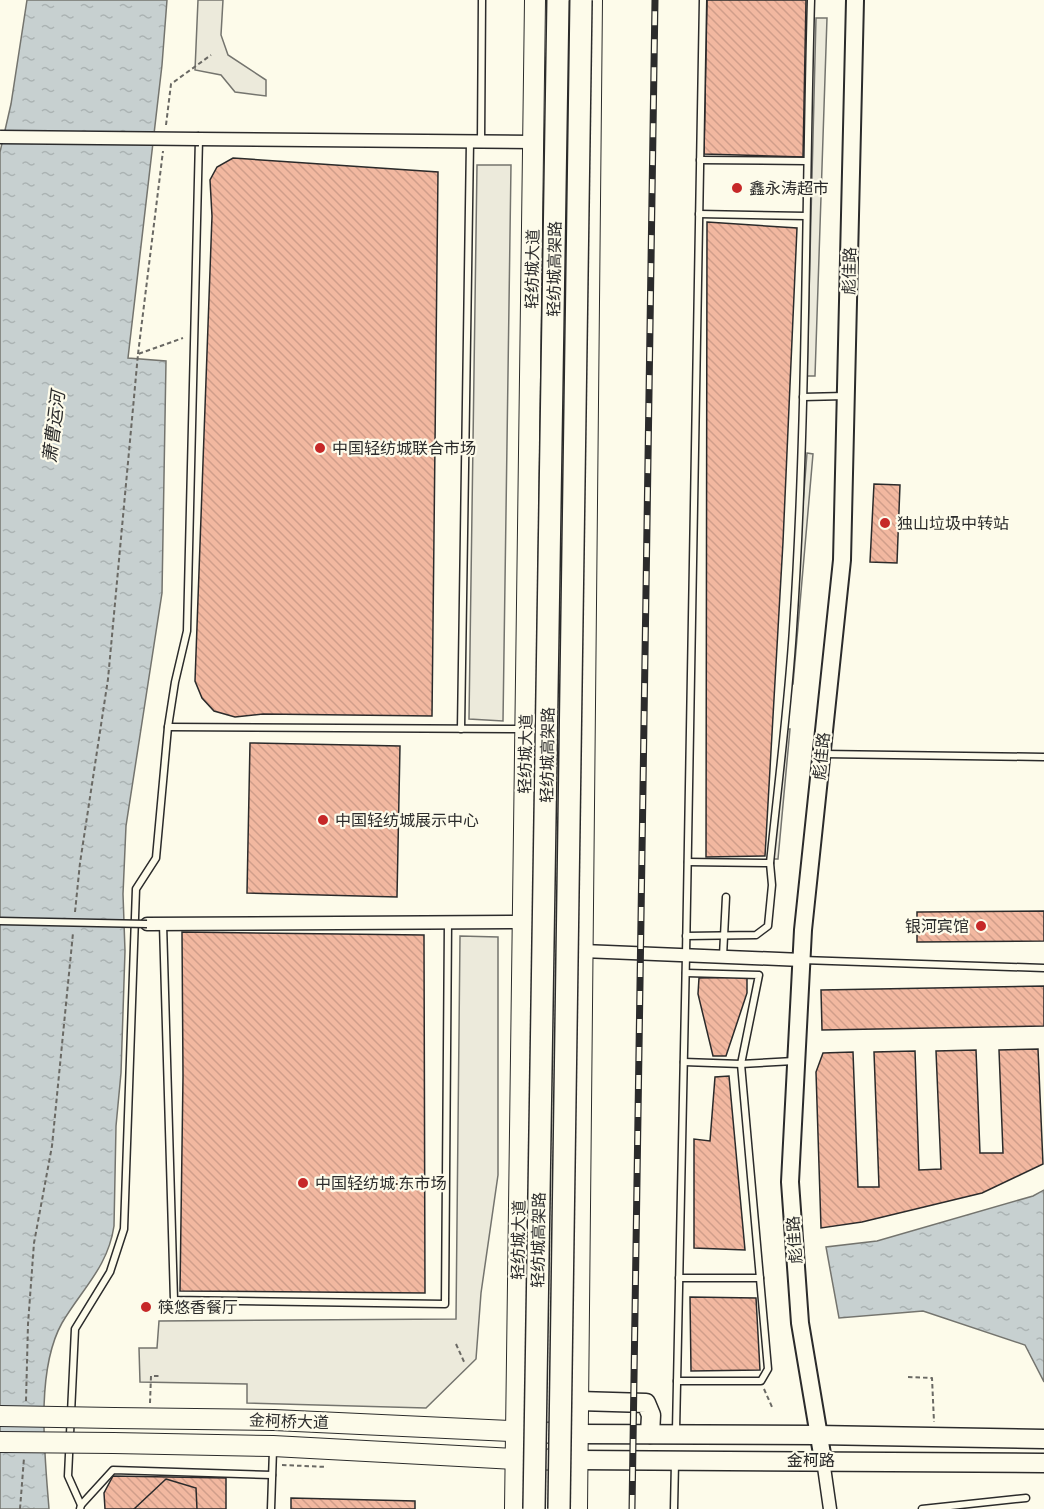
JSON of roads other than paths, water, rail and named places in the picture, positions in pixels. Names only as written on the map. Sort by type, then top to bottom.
[{"type":"highway","name":"轻纺城高架路","points":[[534,1509],[558,0]]},
{"type":"highway","name":"轻纺城高架路","points":[[559,1509],[581,0]]},
{"type":"main road","name":"轻纺城大道","points":[[515,1509],[535,0]]},
{"type":"main road","points":[[577,1509],[592,0]]},
{"type":"main road","points":[[579,1401],[646,1403],[651,1415],[650,1434]]},
{"type":"main road","name":"金柯桥大道","points":[[0,1416],[274,1420],[578,1434]]},
{"type":"main road","name":"金柯路","points":[[578,1434],[1044,1439]]},
{"type":"main road","name":"金柯桥大道","points":[[0,1442],[273,1446],[516,1459],[578,1460]]},
{"type":"main road","name":"金柯路","points":[[578,1460],[1044,1463]]},
{"type":"street","name":"彪佳路","points":[[830,1509],[800,1323],[790,1182],[802,960],[842,560],[855,0]]},
{"type":"street","points":[[0,137],[534,142]]},
{"type":"street","points":[[147,924],[522,922]]},
{"type":"street","points":[[583,951],[802,960]]},
{"type":"lane","points":[[461,729],[476,142],[483,0]]},
{"type":"lane","points":[[676,1435],[703,0]]},
{"type":"lane","points":[[687,936],[756,936],[768,926],[772,885],[770,863],[793,630],[803,397],[811,0]]},
{"type":"lane","points":[[199,139],[186,631],[168,727],[156,858],[136,889],[124,1229],[110,1272],[75,1329],[68,1476],[80,1507],[113,1470],[272,1475]]},
{"type":"lane","points":[[700,160],[806,161]]},
{"type":"lane","points":[[699,213],[806,216]]},
{"type":"lane","points":[[803,397],[846,396]]},
{"type":"lane","points":[[168,727],[525,729]]},
{"type":"lane","points":[[822,754],[1044,757]]},
{"type":"lane","points":[[688,862],[770,863]]},
{"type":"lane","points":[[723,956],[726,897]]},
{"type":"lane","points":[[0,921],[147,924]]},
{"type":"lane","points":[[163,924],[174,1300],[445,1304],[448,923]]},
{"type":"lane","points":[[802,960],[1044,968]]},
{"type":"lane","points":[[677,1381],[761,1381],[768,1369],[741,1064],[759,975],[686,973]]},
{"type":"lane","points":[[684,1062],[741,1064],[796,1061]]},
{"type":"lane","points":[[679,1278],[760,1278]]},
{"type":"lane","points":[[271,1509],[273,1446]]},
{"type":"lane","points":[[675,1460],[675,1509]]},
{"type":"lane","points":[[922,1509],[1026,1498]]},
{"type":"water","name":"萧曹运河","points":[[27,0],[167,0],[162,65],[128,358],[166,361],[162,593],[126,826],[123,894],[125,951],[121,1073],[116,1126],[114,1226],[111,1241],[100,1266],[62,1323],[48,1365],[44,1440],[49,1509],[0,1509],[0,152],[11,104]]},
{"type":"water","points":[[1044,1190],[1044,1382],[1025,1345],[923,1311],[839,1318],[826,1247],[877,1241],[1033,1196]]},
{"type":"railway","points":[[632,1509],[655,0]]},
{"type":"place","name":"鑫永涛超市","points":[[737,188]]},
{"type":"place","name":"中国轻纺城联合市场","points":[[320,448]]},
{"type":"place","name":"独山垃圾中转站","points":[[885,523]]},
{"type":"place","name":"中国轻纺城展示中心","points":[[323,820]]},
{"type":"place","name":"银河宾馆","points":[[981,926]]},
{"type":"place","name":"中国轻纺城·东市场","points":[[303,1183]]},
{"type":"place","name":"筷悠香餐厅","points":[[146,1307]]}]
